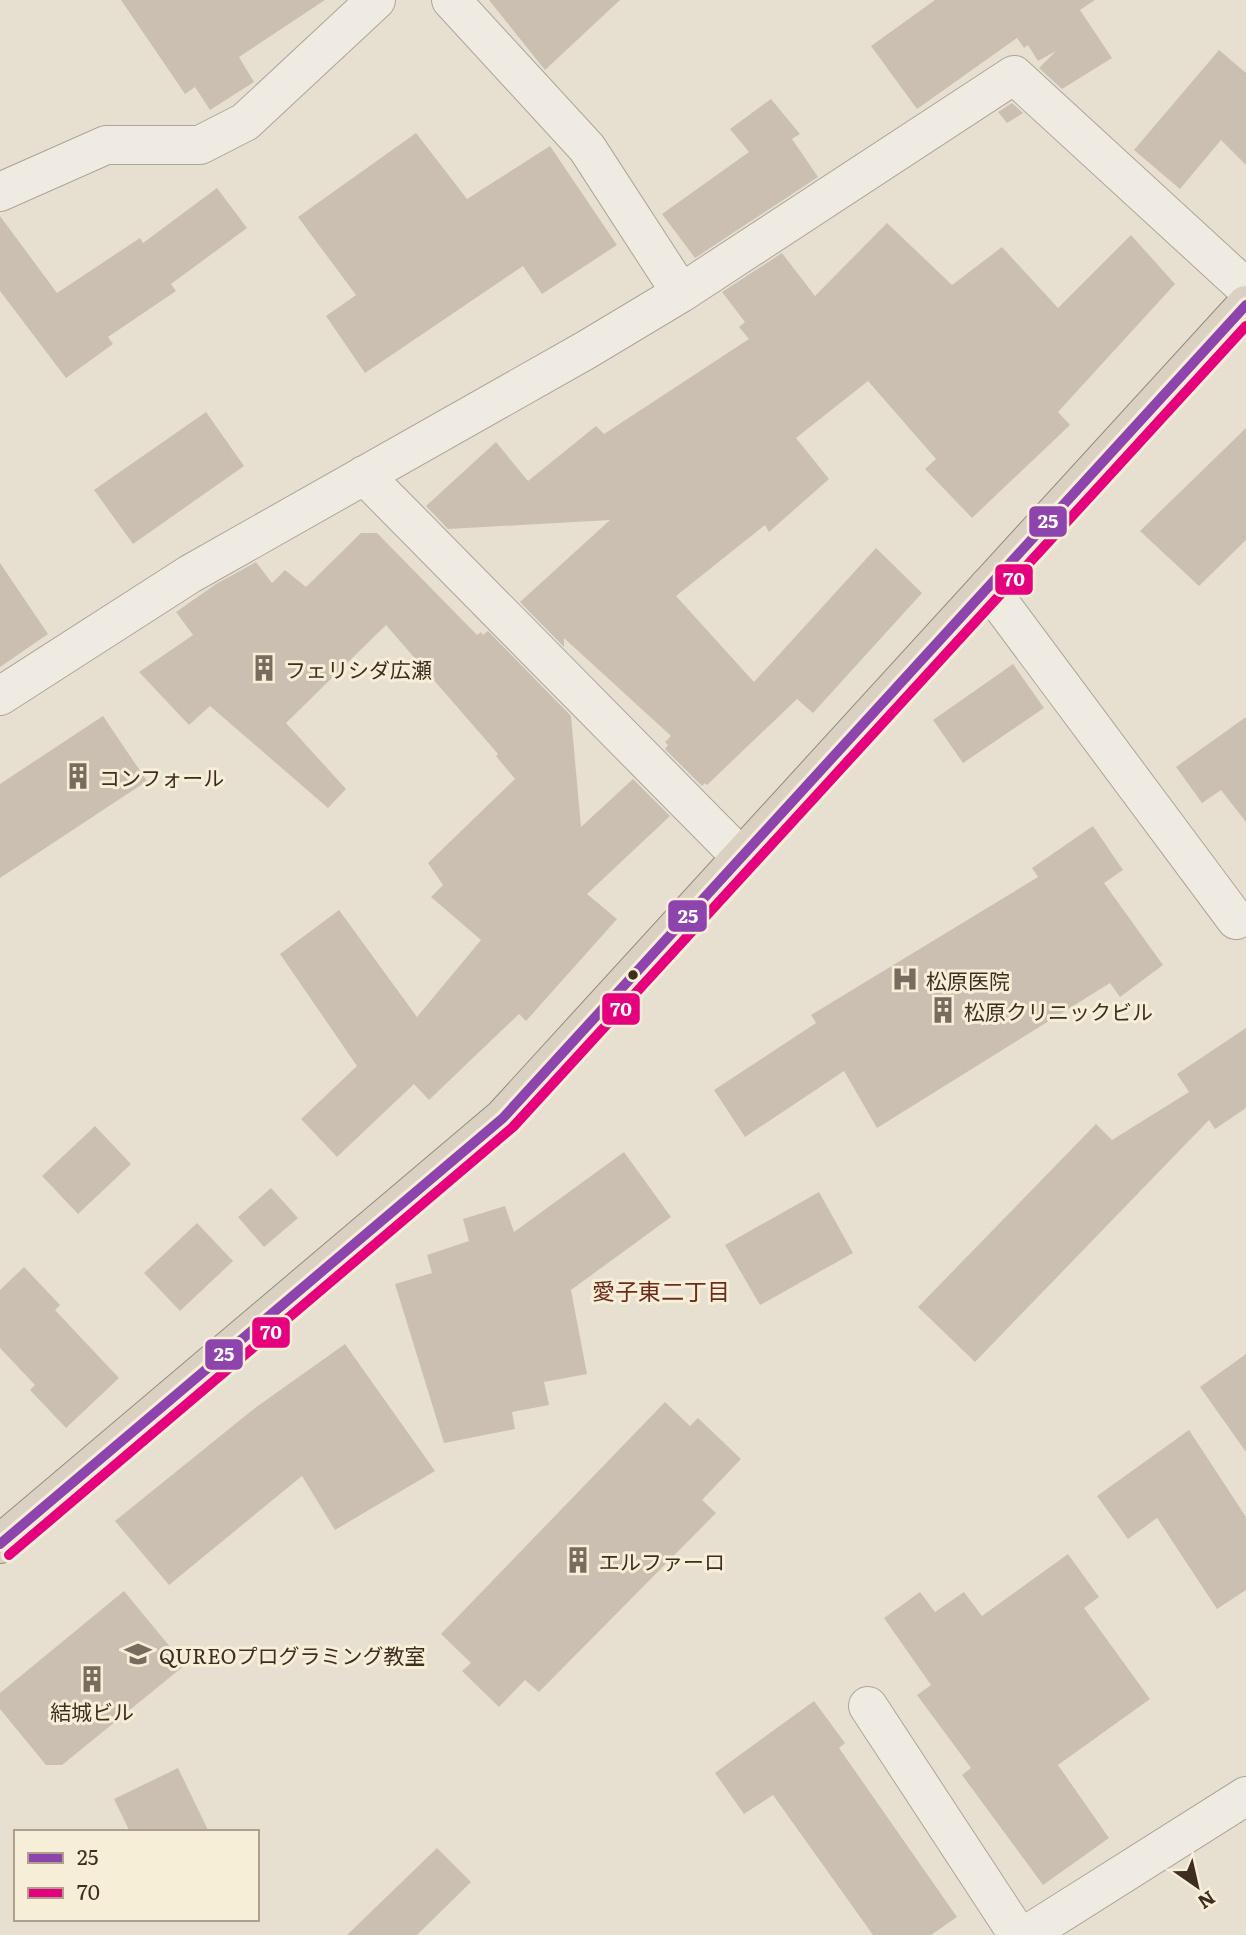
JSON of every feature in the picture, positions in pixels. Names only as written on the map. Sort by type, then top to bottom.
[{"type":"highway","points":[[0,1544],[503,1118],[1246,305]]},
{"type":"street","points":[[0,192],[106,145],[200,145],[245,122],[376,0]]},
{"type":"street","points":[[451,0],[587,148],[681,293]]},
{"type":"street","points":[[0,696],[190,574],[586,350],[681,293],[1014,75],[1246,288]]},
{"type":"street","points":[[364,475],[741,857]]},
{"type":"street","points":[[988,587],[1236,920]]},
{"type":"street","points":[[867,1706],[1018,1935]]},
{"type":"street","points":[[1026,1935],[1246,1796]]},
{"type":"building","points":[[121,0],[325,0],[239,57],[254,82],[210,110],[195,87],[185,94]]},
{"type":"building","points":[[489,0],[620,0],[545,70]]},
{"type":"building","points":[[935,0],[1095,0],[1080,10],[1112,58],[1062,89],[1039,68],[1056,51],[1038,61],[1028,45],[1024,48],[1017,38],[917,109],[871,46]]},
{"type":"building","points":[[1219,50],[1246,73],[1246,165],[1221,140],[1180,189],[1134,150]]},
{"type":"building","points":[[771,99],[800,134],[792,139],[818,177],[695,258],[662,214],[749,152],[730,129]]},
{"type":"building","points":[[1012,103],[1023,113],[1007,123],[998,112]]},
{"type":"building","points":[[416,133],[467,199],[550,146],[617,245],[542,294],[523,266],[365,373],[326,316],[356,295],[298,217]]},
{"type":"building","points":[[217,188],[247,228],[171,284],[176,291],[108,337],[113,344],[66,378],[0,291],[0,216],[57,293],[140,238],[143,243]]},
{"type":"building","points":[[887,223],[952,285],[1002,247],[1058,308],[1131,235],[1175,284],[1058,412],[1070,425],[972,518],[925,469],[936,459],[868,381],[796,438],[829,479],[769,532],[765,525],[676,596],[754,682],[876,548],[922,593],[813,713],[797,699],[707,785],[705,783],[702,786],[665,749],[668,745],[665,742],[671,736],[564,638],[564,647],[520,602],[610,520],[448,529],[426,506],[496,442],[528,481],[596,426],[604,434],[749,339],[739,327],[745,322],[722,292],[782,253],[815,296]]},
{"type":"building","points":[[206,412],[244,466],[133,544],[94,490]]},
{"type":"building","points":[[1246,428],[1246,540],[1199,586],[1140,531]]},
{"type":"building","points":[[361,533],[377,533],[477,635],[488,631],[571,716],[581,827],[633,779],[670,816],[587,894],[617,919],[526,1021],[519,1014],[429,1100],[414,1084],[337,1157],[301,1119],[357,1066],[280,954],[339,910],[417,1017],[481,940],[431,897],[443,885],[428,863],[515,779],[496,756],[498,754],[386,625],[286,723],[346,789],[328,808],[210,706],[189,725],[139,672],[193,635],[176,612],[216,584],[256,562],[272,583],[285,570],[306,587]]},
{"type":"building","points":[[0,563],[48,634],[0,667]]},
{"type":"building","points":[[1013,664],[1044,708],[963,763],[933,720]]},
{"type":"building","name":"コンフォール","points":[[103,716],[147,781],[0,878],[0,784]]},
{"type":"building","points":[[1246,717],[1246,822],[1221,790],[1202,803],[1176,767]]},
{"type":"building","points":[[1093,826],[1123,870],[1104,883],[1163,965],[1120,997],[1110,983],[877,1128],[844,1071],[745,1137],[714,1090],[816,1023],[811,1015],[1038,877],[1032,868]]},
{"type":"building","points":[[1246,1028],[1246,1108],[1215,1129],[1209,1120],[975,1362],[918,1307],[1096,1124],[1112,1140],[1189,1092],[1177,1074]]},
{"type":"building","points":[[95,1126],[131,1164],[78,1214],[42,1176]]},
{"type":"building","points":[[624,1152],[671,1217],[571,1290],[587,1374],[544,1382],[549,1405],[512,1412],[515,1429],[444,1443],[395,1284],[432,1273],[427,1255],[469,1241],[463,1219],[505,1206],[514,1232]]},
{"type":"building","points":[[271,1188],[298,1218],[264,1247],[238,1217]]},
{"type":"building","points":[[819,1192],[853,1253],[760,1305],[725,1245]]},
{"type":"building","points":[[197,1223],[233,1261],[180,1311],[144,1273]]},
{"type":"building","points":[[24,1267],[60,1305],[55,1310],[119,1378],[66,1428],[30,1390],[35,1385],[0,1348],[0,1290]]},
{"type":"building","points":[[345,1344],[435,1471],[335,1530],[302,1476],[169,1585],[115,1521],[255,1408]]},
{"type":"building","points":[[1246,1354],[1246,1452],[1200,1387]]},
{"type":"building","name":"エルファーロ","points":[[665,1402],[690,1426],[698,1418],[741,1459],[702,1500],[716,1513],[539,1692],[525,1680],[499,1707],[462,1671],[471,1663],[441,1634]]},
{"type":"building","points":[[1189,1430],[1246,1517],[1246,1590],[1217,1609],[1157,1518],[1128,1539],[1097,1496]]},
{"type":"building","points":[[1068,1554],[1099,1597],[1084,1608],[1150,1699],[1058,1765],[1109,1838],[1043,1885],[962,1775],[971,1768],[917,1695],[931,1685],[884,1618],[920,1592],[935,1612],[964,1592],[982,1616]]},
{"type":"building","name":"結城ビル","points":[[124,1591],[185,1665],[62,1765],[46,1765],[0,1709],[0,1693]]},
{"type":"building","points":[[814,1701],[845,1743],[839,1748],[957,1917],[931,1935],[873,1935],[773,1795],[744,1814],[715,1773]]},
{"type":"building","points":[[178,1768],[208,1830],[129,1830],[114,1799]]},
{"type":"building","points":[[437,1848],[471,1882],[417,1935],[347,1935]]},
{"type":"transit line","name":"25","points":[[0,1544],[503,1118],[1246,305]]},
{"type":"transit line","name":"70","points":[[9,1555],[513,1127],[1246,326]]},
{"type":"place","name":"フェリシダ広瀬","points":[[264,668]]},
{"type":"place","name":"コンフォール","points":[[78,776]]},
{"type":"place","name":"松原医院","points":[[905,979]]},
{"type":"place","name":"松原クリニックビル","points":[[943,1010]]},
{"type":"place","name":"エルファーロ","points":[[578,1560]]},
{"type":"place","name":"QUREOプログラミング教室","points":[[138,1654]]},
{"type":"place","name":"結城ビル","points":[[92,1679]]},
{"type":"district","name":"愛子東二丁目","points":[[661,1290]]}]
